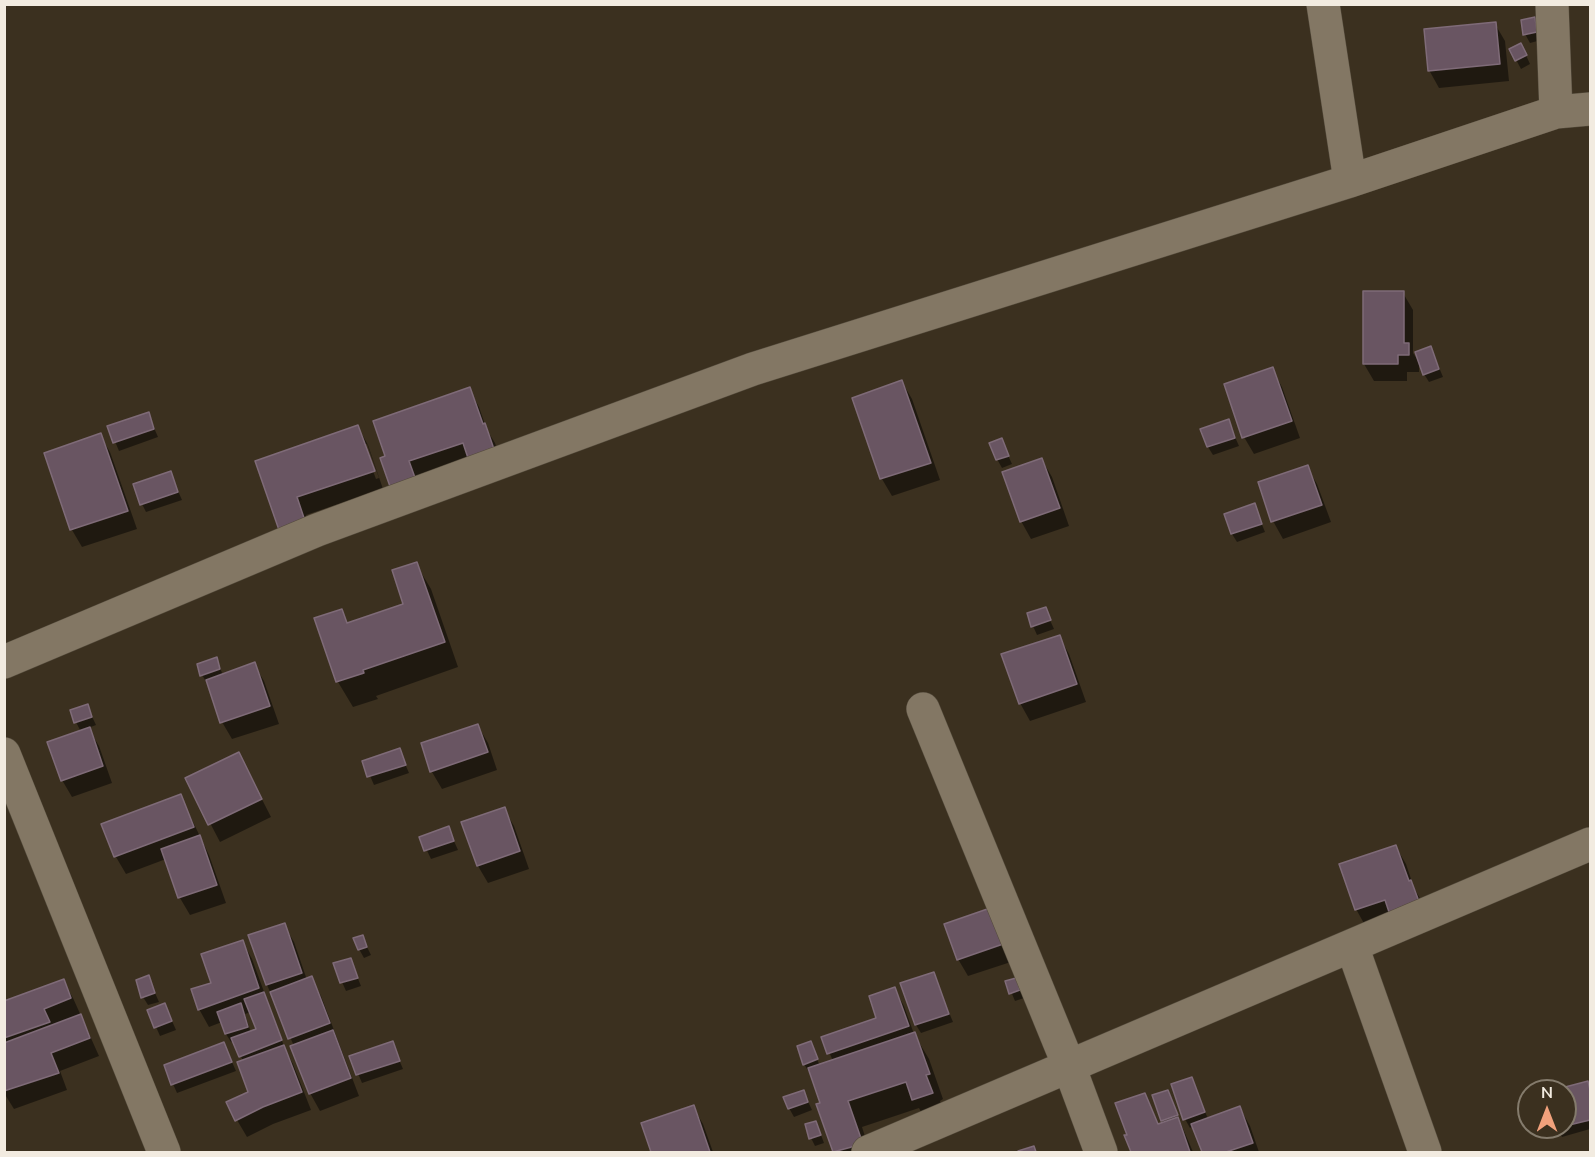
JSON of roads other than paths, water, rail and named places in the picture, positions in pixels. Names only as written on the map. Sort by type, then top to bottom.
[{"type":"street","points":[[1323,4],[1350,181]]},
{"type":"street","points":[[1552,4],[1556,112]]},
{"type":"street","points":[[4,662],[317,530],[753,369],[1350,181],[1556,112],[1590,109]]},
{"type":"street","points":[[923,709],[1070,1066],[1101,1152]]},
{"type":"street","points":[[4,754],[164,1152]]},
{"type":"street","points":[[868,1152],[1590,844]]},
{"type":"street","points":[[1352,946],[1425,1152]]}]
